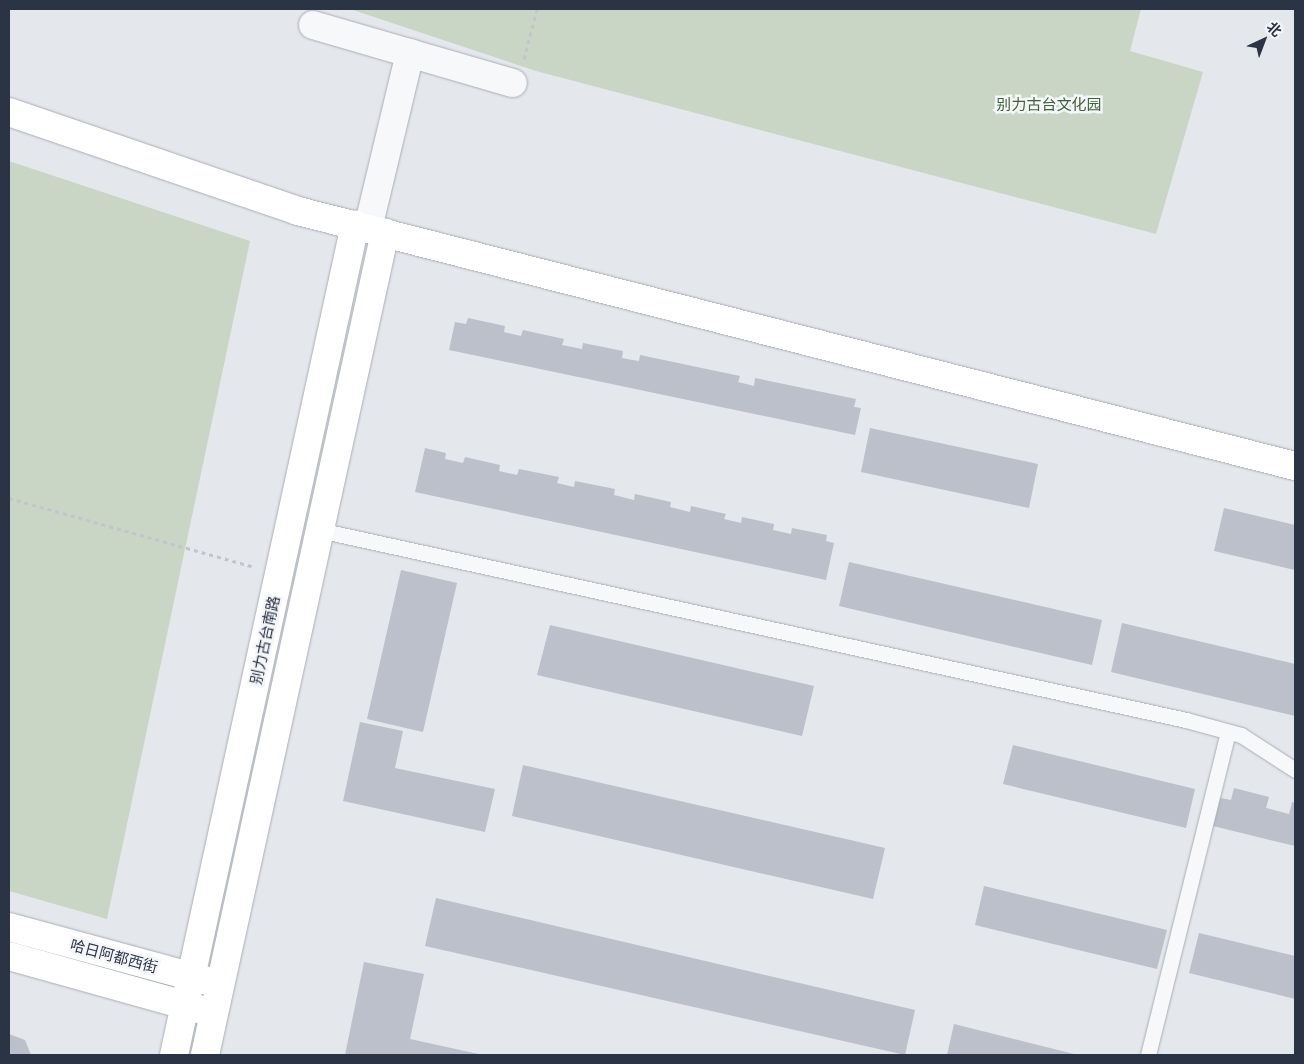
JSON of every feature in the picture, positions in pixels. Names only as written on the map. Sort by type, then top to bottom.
[{"type":"street","points":[[313,25],[407,62],[513,83]]},
{"type":"street","points":[[369,228],[407,62]]},
{"type":"street","points":[[9,112],[298,211],[1295,466]]},
{"type":"street","name":"别力古台南路","points":[[205,1055],[320,530],[369,228]]},
{"type":"street","name":"别力古台南路","points":[[174,1055],[193,977],[279,574],[369,228]]},
{"type":"street","name":"哈日阿都西街","points":[[9,927],[220,985]]},
{"type":"street","name":"哈日阿都西街","points":[[9,956],[214,1013]]},
{"type":"lane","points":[[320,530],[1241,735],[1295,770]]},
{"type":"lane","points":[[1148,1055],[1228,732]]},
{"type":"path","points":[[513,83],[528,51],[537,9]]},
{"type":"path","points":[[9,498],[279,574]]},
{"type":"green space","name":"别力古台文化园","points":[[350,9],[1141,9],[1130,51],[1203,72],[1156,234],[536,71]]},
{"type":"green space","points":[[9,161],[250,241],[107,919],[9,891]]},
{"type":"building","points":[[468,318],[505,326],[504,332],[521,336],[523,330],[564,339],[562,345],[582,349],[583,343],[623,351],[622,358],[639,361],[640,355],[740,376],[738,382],[754,386],[755,378],[856,399],[854,407],[861,408],[855,435],[449,350],[455,322],[466,324]]},
{"type":"building","points":[[870,428],[1038,464],[1029,508],[861,472]]},
{"type":"building","points":[[425,448],[446,453],[445,459],[463,463],[465,457],[500,465],[499,471],[517,475],[519,469],[559,477],[557,483],[574,487],[575,481],[615,489],[614,495],[634,500],[635,494],[671,502],[670,507],[690,512],[691,506],[726,514],[724,519],[741,523],[742,517],[774,524],[773,530],[791,534],[792,528],[827,535],[826,541],[834,543],[826,580],[415,492]]},
{"type":"building","points":[[1224,508],[1295,525],[1295,570],[1214,551]]},
{"type":"building","points":[[849,562],[1102,620],[1092,665],[839,606]]},
{"type":"building","points":[[401,570],[457,583],[423,732],[367,719]]},
{"type":"building","points":[[1122,623],[1295,664],[1295,716],[1111,672]]},
{"type":"building","points":[[550,625],[814,686],[802,736],[537,675]]},
{"type":"building","points":[[360,722],[403,731],[395,768],[495,789],[485,832],[343,801]]},
{"type":"building","points":[[1013,745],[1195,789],[1186,828],[1003,784]]},
{"type":"building","points":[[523,765],[885,848],[873,899],[512,816]]},
{"type":"building","points":[[1234,788],[1269,797],[1266,808],[1289,814],[1292,802],[1295,803],[1295,846],[1209,825],[1216,797],[1231,800]]},
{"type":"building","points":[[984,886],[1167,930],[1157,969],[975,925]]},
{"type":"building","points":[[436,898],[915,1010],[905,1055],[425,946]]},
{"type":"building","points":[[1199,933],[1295,956],[1295,999],[1189,973]]},
{"type":"building","points":[[364,962],[424,974],[410,1039],[483,1055],[345,1055]]},
{"type":"building","points":[[954,1024],[1078,1055],[947,1055]]},
{"type":"building","points":[[9,1034],[25,1040],[31,1055],[9,1055]]}]
